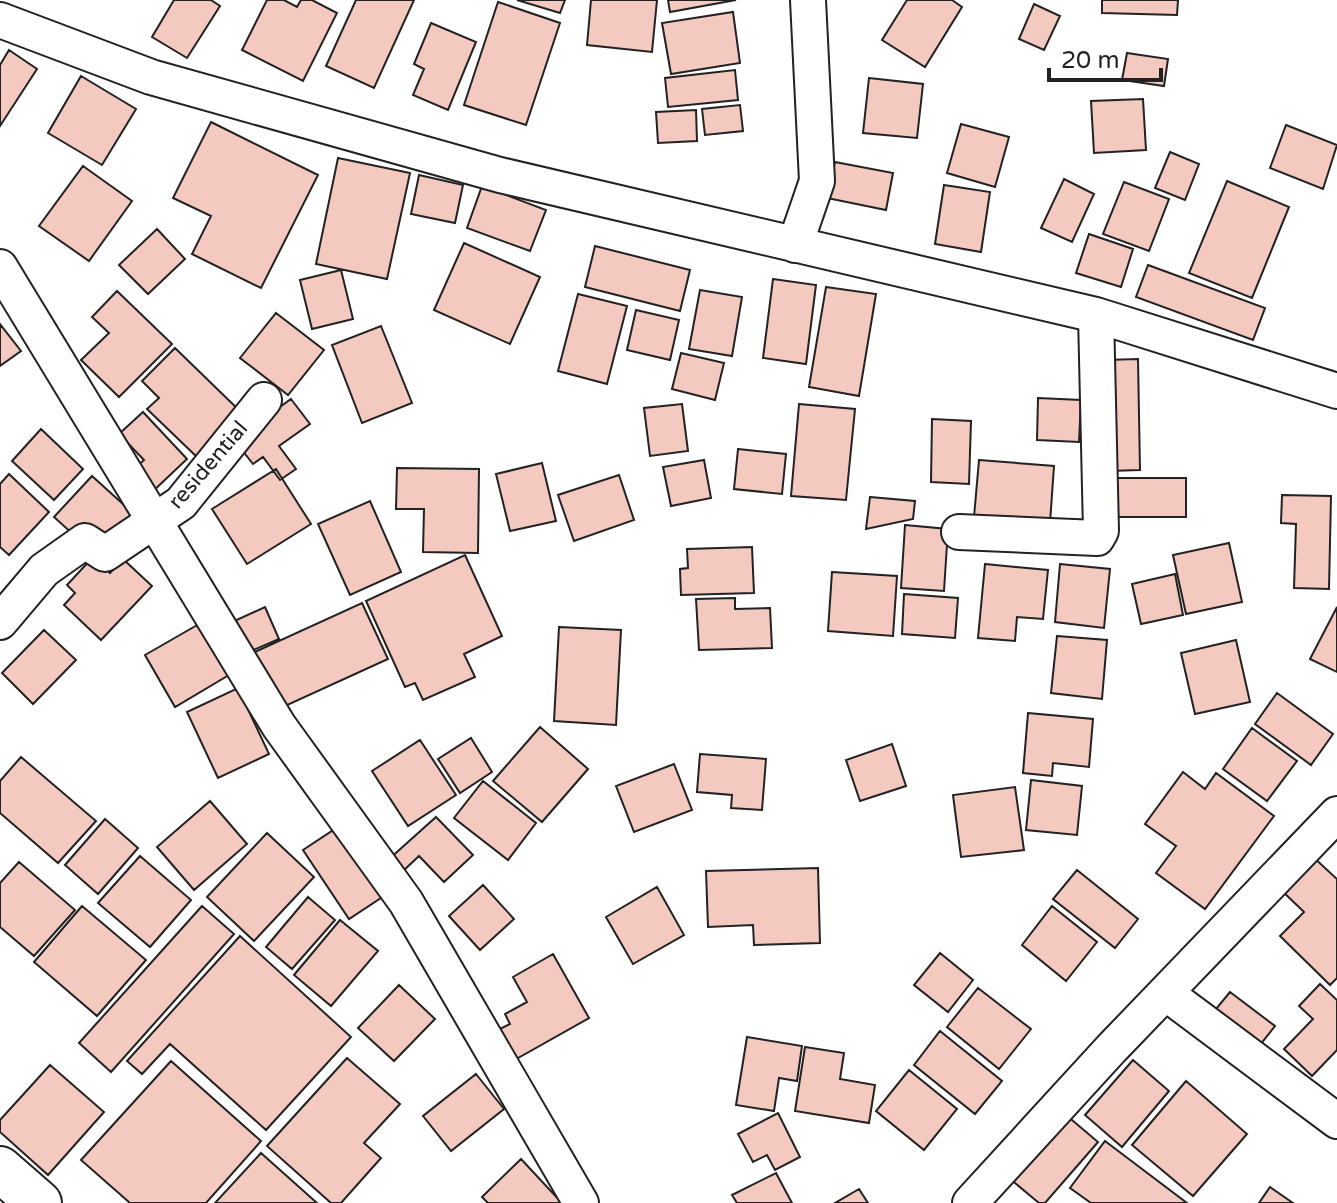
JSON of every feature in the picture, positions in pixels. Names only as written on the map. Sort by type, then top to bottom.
[{"type":"main road","points":[[0,1169],[39,1203]]},
{"type":"street","points":[[795,245],[817,181],[808,0]]},
{"type":"street","points":[[0,20],[151,77],[500,175],[1096,315],[1337,391]]},
{"type":"street","points":[[0,267],[279,726],[406,902],[581,1203]]},
{"type":"street","points":[[959,532],[1097,538],[1101,531],[1096,315]]},
{"type":"street","name":"residential","points":[[0,622],[44,570],[85,541],[105,554],[181,503],[264,400]]},
{"type":"street","points":[[970,1203],[1111,1049],[1337,814]]},
{"type":"street","points":[[1167,994],[1337,1121]]},
{"type":"building","points":[[174,0],[211,0],[220,6],[187,58],[152,37]]},
{"type":"building","points":[[267,0],[284,0],[297,7],[301,0],[312,0],[337,13],[303,81],[242,50]]},
{"type":"building","points":[[356,0],[414,0],[374,88],[326,66]]},
{"type":"building","points":[[517,0],[565,0],[560,13]]},
{"type":"building","points":[[591,0],[657,0],[652,52],[587,45]]},
{"type":"building","points":[[668,0],[736,0],[670,12]]},
{"type":"building","points":[[907,0],[952,0],[962,7],[925,67],[882,40]]},
{"type":"building","points":[[1102,0],[1178,0],[1177,15],[1102,13]]},
{"type":"building","points":[[498,2],[560,23],[526,125],[464,105]]},
{"type":"building","points":[[1034,4],[1060,16],[1044,50],[1019,39]]},
{"type":"building","points":[[733,12],[740,63],[671,74],[662,23]]},
{"type":"building","points":[[431,23],[476,42],[448,110],[413,95],[424,69],[414,64]]},
{"type":"building","points":[[9,50],[37,69],[0,126],[0,65]]},
{"type":"building","points":[[1127,53],[1168,59],[1164,86],[1122,80]]},
{"type":"building","points":[[735,70],[738,100],[668,107],[665,78]]},
{"type":"building","points":[[81,76],[136,109],[102,165],[48,133]]},
{"type":"building","points":[[869,78],[923,84],[917,138],[863,133]]},
{"type":"building","points":[[1143,99],[1146,150],[1094,153],[1091,101]]},
{"type":"building","points":[[740,105],[743,131],[705,135],[702,109]]},
{"type":"building","points":[[696,110],[697,141],[658,143],[656,112]]},
{"type":"building","points":[[211,122],[318,175],[261,288],[192,254],[211,216],[173,198]]},
{"type":"building","points":[[961,124],[1009,137],[995,187],[947,173]]},
{"type":"building","points":[[1286,125],[1337,145],[1323,189],[1270,168]]},
{"type":"building","points":[[1170,152],[1199,164],[1185,200],[1155,188]]},
{"type":"building","points":[[338,158],[410,173],[387,279],[316,264]]},
{"type":"building","points":[[835,162],[893,173],[886,210],[827,198]]},
{"type":"building","points":[[83,166],[132,201],[89,261],[39,226]]},
{"type":"building","points":[[419,175],[463,185],[455,223],[411,214]]},
{"type":"building","points":[[1064,179],[1094,194],[1072,242],[1041,228]]},
{"type":"building","points":[[1227,181],[1289,207],[1252,298],[1189,273]]},
{"type":"building","points":[[1124,182],[1169,199],[1149,251],[1103,234]]},
{"type":"building","points":[[944,185],[990,192],[981,252],[935,244]]},
{"type":"building","points":[[482,186],[546,210],[530,251],[467,228]]},
{"type":"building","points":[[157,229],[185,259],[148,294],[119,265]]},
{"type":"building","points":[[1089,234],[1133,249],[1121,287],[1076,273]]},
{"type":"building","points":[[464,243],[540,277],[510,344],[434,310]]},
{"type":"building","points":[[595,246],[690,270],[680,311],[585,287]]},
{"type":"building","points":[[1148,265],[1265,308],[1253,340],[1136,297]]},
{"type":"building","points":[[341,270],[353,319],[312,329],[300,280]]},
{"type":"building","points":[[773,279],[816,285],[806,364],[763,358]]},
{"type":"building","points":[[826,287],[876,294],[859,396],[809,387]]},
{"type":"building","points":[[700,290],[742,297],[732,356],[689,349]]},
{"type":"building","points":[[117,291],[172,344],[119,397],[81,360],[109,333],[92,317]]},
{"type":"building","points":[[578,294],[627,306],[607,384],[558,371]]},
{"type":"building","points":[[636,310],[679,320],[670,360],[627,350]]},
{"type":"building","points":[[276,313],[324,350],[288,395],[240,358]]},
{"type":"building","points":[[0,324],[21,351],[0,366]]},
{"type":"building","points":[[381,326],[412,403],[362,423],[332,345]]},
{"type":"building","points":[[175,348],[243,414],[199,459],[147,409],[159,398],[142,381]]},
{"type":"building","points":[[681,353],[724,363],[715,400],[672,389]]},
{"type":"building","points":[[1138,359],[1140,470],[1108,471],[1105,360]]},
{"type":"building","points":[[1038,398],[1081,400],[1079,442],[1037,440]]},
{"type":"building","points":[[291,399],[310,424],[279,446],[296,469],[280,480],[263,457],[253,464],[234,440]]},
{"type":"building","points":[[682,404],[688,451],[650,456],[644,408]]},
{"type":"building","points":[[799,404],[855,409],[846,500],[791,496]]},
{"type":"building","points":[[143,412],[187,459],[150,494],[130,473],[144,460],[119,434]]},
{"type":"building","points":[[932,419],[971,421],[969,484],[931,482]]},
{"type":"building","points":[[41,429],[83,469],[54,500],[12,461]]},
{"type":"building","points":[[738,449],[786,454],[782,494],[734,489]]},
{"type":"building","points":[[704,460],[711,498],[671,506],[663,467]]},
{"type":"building","points":[[979,460],[1054,466],[1050,523],[974,517]]},
{"type":"building","points":[[542,463],[556,521],[510,531],[496,474]]},
{"type":"building","points":[[397,468],[479,469],[478,553],[423,552],[424,509],[396,509]]},
{"type":"building","points":[[276,469],[311,524],[247,564],[212,509]]},
{"type":"building","points":[[9,474],[49,512],[9,555],[0,547],[0,484]]},
{"type":"building","points":[[619,475],[634,520],[574,541],[558,495]]},
{"type":"building","points":[[92,476],[134,514],[103,547],[76,537],[54,517]]},
{"type":"building","points":[[1105,478],[1186,478],[1186,517],[1104,517]]},
{"type":"building","points":[[1282,495],[1331,496],[1329,589],[1294,588],[1296,524],[1281,523]]},
{"type":"building","points":[[870,497],[915,501],[913,519],[866,529]]},
{"type":"building","points":[[370,501],[401,572],[350,595],[318,524]]},
{"type":"building","points":[[905,525],[948,529],[944,591],[901,588]]},
{"type":"building","points":[[1229,543],[1242,602],[1186,614],[1173,555]]},
{"type":"building","points":[[752,547],[754,593],[681,595],[680,569],[688,568],[687,549]]},
{"type":"building","points":[[465,555],[502,636],[464,654],[475,677],[423,700],[415,683],[405,687],[366,601]]},
{"type":"building","points":[[93,557],[110,573],[123,559],[152,586],[101,640],[64,605],[75,593],[67,585]]},
{"type":"building","points":[[985,564],[1048,570],[1043,619],[1017,617],[1015,641],[978,638]]},
{"type":"building","points":[[1060,564],[1110,569],[1104,628],[1055,622]]},
{"type":"building","points":[[832,572],[897,576],[893,636],[828,631]]},
{"type":"building","points":[[1175,574],[1183,615],[1141,624],[1132,584]]},
{"type":"building","points":[[904,594],[958,598],[955,638],[902,634]]},
{"type":"building","points":[[735,598],[735,609],[770,608],[772,648],[699,650],[696,599]]},
{"type":"building","points":[[362,603],[388,659],[272,712],[246,656]]},
{"type":"building","points":[[265,607],[279,639],[244,654],[230,623]]},
{"type":"building","points":[[1337,607],[1337,672],[1310,659]]},
{"type":"building","points":[[199,624],[229,675],[175,707],[145,655]]},
{"type":"building","points":[[559,627],[621,630],[616,725],[554,721]]},
{"type":"building","points":[[44,630],[76,660],[33,704],[2,673]]},
{"type":"building","points":[[1057,636],[1107,640],[1102,699],[1051,693]]},
{"type":"building","points":[[1236,640],[1250,702],[1195,714],[1181,653]]},
{"type":"building","points":[[238,688],[269,754],[218,778],[187,712]]},
{"type":"building","points":[[1277,693],[1333,734],[1311,765],[1255,724]]},
{"type":"building","points":[[1028,713],[1093,719],[1089,767],[1053,763],[1052,776],[1023,773]]},
{"type":"building","points":[[540,727],[588,769],[542,822],[493,781]]},
{"type":"building","points":[[1252,728],[1297,761],[1267,801],[1223,769]]},
{"type":"building","points":[[471,738],[492,772],[460,793],[438,759]]},
{"type":"building","points":[[420,740],[456,795],[408,826],[372,771]]},
{"type":"building","points":[[892,744],[906,786],[860,801],[846,760]]},
{"type":"building","points":[[700,754],[766,759],[762,810],[731,808],[732,795],[697,792]]},
{"type":"building","points":[[21,757],[96,821],[58,863],[0,813],[0,781]]},
{"type":"building","points":[[674,764],[692,810],[634,832],[616,786]]},
{"type":"building","points":[[1183,772],[1205,789],[1216,773],[1274,816],[1205,909],[1156,873],[1176,846],[1145,824]]},
{"type":"building","points":[[1031,780],[1082,786],[1077,835],[1026,830]]},
{"type":"building","points":[[483,781],[536,823],[508,860],[454,818]]},
{"type":"building","points":[[1015,787],[1024,850],[961,857],[953,795]]},
{"type":"building","points":[[210,801],[247,844],[194,890],[157,847]]},
{"type":"building","points":[[436,817],[473,855],[444,882],[419,856],[401,873],[388,860]]},
{"type":"building","points":[[105,819],[138,848],[98,894],[65,865]]},
{"type":"building","points":[[347,821],[393,890],[349,919],[303,850]]},
{"type":"building","points":[[267,833],[314,877],[254,941],[207,897]]},
{"type":"building","points":[[1311,855],[1337,879],[1337,978],[1330,985],[1280,936],[1304,912],[1279,888]]},
{"type":"building","points":[[140,856],[191,900],[150,947],[98,903]]},
{"type":"building","points":[[19,862],[75,910],[34,956],[0,927],[0,883]]},
{"type":"building","points":[[818,868],[820,943],[754,945],[753,925],[708,927],[706,871]]},
{"type":"building","points":[[1077,870],[1138,919],[1115,948],[1053,899]]},
{"type":"building","points":[[483,885],[514,919],[480,950],[449,916]]},
{"type":"building","points":[[657,887],[684,935],[633,964],[606,917]]},
{"type":"building","points":[[308,897],[335,920],[292,969],[266,947]]},
{"type":"building","points":[[82,906],[146,960],[97,1016],[34,962]]},
{"type":"building","points":[[202,906],[234,934],[111,1072],[79,1043]]},
{"type":"building","points":[[1052,906],[1097,942],[1066,981],[1022,945]]},
{"type":"building","points":[[340,920],[378,951],[331,1006],[294,975]]},
{"type":"building","points":[[240,936],[351,1037],[266,1130],[170,1044],[142,1074],[127,1061]]},
{"type":"building","points":[[940,953],[973,980],[948,1012],[914,985]]},
{"type":"building","points":[[553,954],[589,1018],[511,1062],[494,1032],[510,1024],[505,1014],[527,1002],[513,977]]},
{"type":"building","points":[[1320,984],[1337,1000],[1337,1050],[1312,1076],[1284,1049],[1313,1019],[1299,1006]]},
{"type":"building","points":[[399,985],[435,1019],[394,1061],[358,1028]]},
{"type":"building","points":[[978,988],[1031,1029],[999,1069],[947,1027]]},
{"type":"building","points":[[1230,992],[1275,1026],[1252,1055],[1207,1020]]},
{"type":"building","points":[[940,1031],[1002,1081],[975,1114],[914,1065]]},
{"type":"building","points":[[747,1037],[802,1046],[797,1081],[779,1078],[774,1111],[736,1105]]},
{"type":"building","points":[[805,1047],[844,1053],[840,1079],[875,1085],[869,1123],[795,1111]]},
{"type":"building","points":[[347,1058],[400,1104],[364,1143],[381,1158],[341,1203],[331,1203],[267,1146]]},
{"type":"building","points":[[1133,1060],[1169,1091],[1122,1147],[1085,1115]]},
{"type":"building","points":[[171,1061],[261,1141],[206,1203],[130,1203],[81,1160]]},
{"type":"building","points":[[50,1065],[104,1112],[48,1175],[0,1132],[0,1120]]},
{"type":"building","points":[[909,1070],[957,1109],[924,1150],[876,1111]]},
{"type":"building","points":[[476,1074],[504,1109],[451,1151],[423,1116]]},
{"type":"building","points":[[1186,1081],[1247,1134],[1193,1196],[1132,1145]]},
{"type":"building","points":[[1059,1109],[1098,1142],[1045,1203],[1039,1203],[1003,1173]]},
{"type":"building","points":[[778,1113],[800,1157],[775,1170],[767,1155],[753,1162],[738,1134]]},
{"type":"building","points":[[1105,1141],[1187,1203],[1091,1203],[1070,1188]]},
{"type":"building","points":[[261,1153],[317,1203],[215,1203]]},
{"type":"building","points":[[521,1159],[562,1203],[488,1203],[482,1197]]},
{"type":"building","points":[[776,1173],[792,1203],[737,1203],[732,1195]]},
{"type":"building","points":[[1270,1187],[1293,1203],[1259,1203]]},
{"type":"building","points":[[859,1189],[868,1203],[835,1203]]}]
